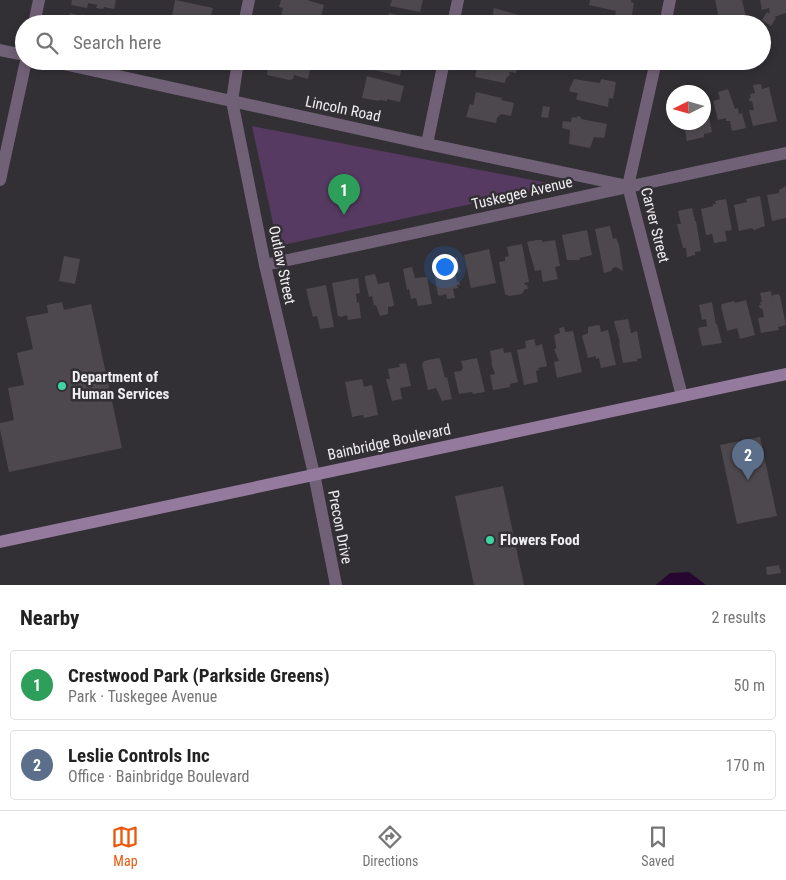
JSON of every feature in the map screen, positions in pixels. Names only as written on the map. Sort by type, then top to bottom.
[{"type":"main road","name":"Bainbridge Boulevard","points":[[0,542],[786,374]]},
{"type":"street","points":[[36,15],[39,0]]},
{"type":"street","points":[[246,15],[249,0]]},
{"type":"street","points":[[455,15],[458,0]]},
{"type":"street","points":[[667,15],[670,0]]},
{"type":"street","points":[[0,50],[15,53]]},
{"type":"street","points":[[0,180],[24,70]]},
{"type":"street","name":"Lincoln Road","points":[[90,70],[426,144],[628,186]]},
{"type":"street","name":"Outlaw Street","points":[[237,70],[232,102],[265,265],[314,474]]},
{"type":"street","points":[[426,144],[442,70]]},
{"type":"street","name":"Carver Street","points":[[654,70],[628,186],[682,396]]},
{"type":"street","name":"Tuskegee Avenue","points":[[265,265],[786,153]]},
{"type":"street","name":"Precon Drive","points":[[314,474],[336,585]]},
{"type":"shaded area","points":[[252,126],[558,185],[278,246]]},
{"type":"shaded area","points":[[689,572],[706,585],[656,585],[670,573]]},
{"type":"building","points":[[72,0],[116,0],[114,9],[104,7],[103,9],[96,8],[97,5],[88,3],[87,8],[71,5]]},
{"type":"building","points":[[175,0],[213,8],[211,15],[172,15]]},
{"type":"building","points":[[281,0],[307,0],[324,5],[321,15],[281,15],[283,8],[279,7]]},
{"type":"building","points":[[392,0],[423,0],[420,12],[390,6]]},
{"type":"building","points":[[590,0],[631,0],[634,3],[632,15],[615,15],[616,11],[589,5]]},
{"type":"building","points":[[715,0],[742,0],[746,15],[718,15]]},
{"type":"building","points":[[760,0],[786,0],[786,13],[774,17],[776,18],[771,26],[771,15],[765,15],[767,12],[770,14],[769,8],[762,10]]},
{"type":"building","points":[[494,8],[519,15],[492,15]]},
{"type":"building","points":[[267,70],[310,70],[308,79],[294,75],[293,79],[289,80],[267,75]]},
{"type":"building","points":[[374,70],[401,70],[400,76]]},
{"type":"building","points":[[476,70],[517,70],[516,73],[509,72],[510,75],[506,78],[505,83],[475,77]]},
{"type":"building","points":[[367,76],[404,86],[400,102],[387,99],[387,101],[379,101],[362,98]]},
{"type":"building","points":[[574,79],[600,83],[601,79],[616,82],[613,99],[609,98],[608,107],[576,99],[578,93],[569,90]]},
{"type":"building","points":[[761,84],[762,89],[769,87],[777,121],[753,126],[749,110],[754,110],[752,101],[750,102],[749,98],[751,98],[750,94],[755,93],[753,85]]},
{"type":"building","points":[[728,89],[735,109],[738,108],[739,114],[742,113],[746,128],[732,131],[730,121],[726,121],[726,118],[718,120],[713,101],[720,99],[718,92]]},
{"type":"building","points":[[476,92],[514,103],[511,116],[501,114],[497,118],[496,123],[466,117],[470,104],[473,105]]},
{"type":"building","points":[[543,106],[550,107],[548,118],[541,117]]},
{"type":"building","points":[[577,116],[581,117],[581,119],[607,124],[604,138],[594,137],[590,148],[569,144],[570,130],[562,128],[563,121],[571,122],[572,117],[577,118]]},
{"type":"building","points":[[711,127],[712,132],[704,134],[704,137],[687,141],[685,130],[711,130]]},
{"type":"building","points":[[786,186],[786,218],[772,221],[767,195],[779,193],[779,190]]},
{"type":"building","points":[[760,196],[765,226],[754,230],[752,228],[739,231],[734,205],[747,202],[746,199]]},
{"type":"building","points":[[726,199],[732,230],[725,231],[727,241],[714,243],[712,234],[706,235],[701,209],[713,206],[713,204],[716,204],[715,201]]},
{"type":"building","points":[[692,208],[701,251],[687,257],[686,248],[683,248],[677,224],[681,224],[678,211]]},
{"type":"building","points":[[610,226],[613,239],[616,238],[619,245],[623,271],[616,267],[604,273],[595,229]]},
{"type":"building","points":[[587,230],[592,255],[580,258],[579,260],[567,260],[562,235]]},
{"type":"building","points":[[542,240],[542,242],[555,240],[560,266],[555,267],[558,279],[543,282],[541,270],[535,271],[527,242]]},
{"type":"building","points":[[522,244],[529,282],[524,283],[528,289],[525,289],[522,294],[509,296],[505,294],[499,262],[505,261],[505,257],[509,256],[507,247]]},
{"type":"building","points":[[489,249],[496,283],[471,288],[464,255]]},
{"type":"building","points":[[64,256],[80,259],[75,284],[59,281]]},
{"type":"building","points":[[457,257],[460,272],[455,273],[457,282],[459,281],[460,285],[457,285],[458,288],[453,289],[455,298],[447,299],[446,294],[438,295],[432,262]]},
{"type":"building","points":[[412,267],[415,278],[427,277],[432,304],[418,306],[416,298],[411,299],[409,289],[407,290],[403,269]]},
{"type":"building","points":[[375,274],[378,284],[389,282],[394,304],[394,306],[388,307],[388,314],[380,316],[376,305],[374,306],[372,296],[369,297],[365,279],[365,276]]},
{"type":"building","points":[[358,278],[360,293],[356,294],[361,318],[348,320],[347,315],[338,316],[332,283]]},
{"type":"building","points":[[326,285],[334,327],[320,329],[317,316],[313,317],[306,289]]},
{"type":"building","points":[[771,291],[772,297],[778,294],[780,296],[786,325],[778,327],[779,330],[761,333],[758,318],[764,317],[762,308],[760,309],[759,305],[762,302],[760,293]]},
{"type":"building","points":[[746,300],[755,335],[740,339],[737,328],[727,331],[721,306],[722,304],[734,301],[735,303]]},
{"type":"building","name":"Department of Human Services","points":[[62,302],[64,310],[91,304],[122,448],[9,472],[0,423],[14,420],[8,388],[24,385],[17,353],[33,349],[26,317],[48,313],[47,305]]},
{"type":"building","points":[[712,302],[722,343],[702,346],[698,328],[707,326],[706,319],[702,320],[699,305]]},
{"type":"building","points":[[628,319],[631,333],[637,331],[642,358],[637,359],[637,361],[623,363],[614,321]]},
{"type":"building","points":[[598,325],[601,332],[608,330],[616,365],[601,368],[599,358],[596,359],[596,356],[588,358],[582,336],[588,333],[588,327]]},
{"type":"building","points":[[564,327],[565,332],[573,331],[582,372],[557,378],[554,362],[559,361],[554,349],[556,349],[556,346],[554,335],[560,333],[559,328]]},
{"type":"building","points":[[534,339],[536,346],[542,344],[547,366],[538,368],[539,370],[536,371],[538,382],[524,385],[517,350],[526,348],[525,341]]},
{"type":"building","points":[[503,348],[504,353],[511,352],[518,382],[510,384],[510,387],[493,390],[490,375],[495,374],[490,351]]},
{"type":"building","points":[[477,358],[485,392],[459,394],[454,372],[461,371],[463,368],[461,361]]},
{"type":"building","points":[[440,359],[445,378],[447,377],[452,399],[442,401],[436,388],[428,390],[422,364],[424,361]]},
{"type":"building","points":[[406,363],[411,386],[400,388],[402,399],[392,401],[386,379],[390,379],[388,369],[400,367],[399,364]]},
{"type":"building","points":[[362,379],[364,387],[372,385],[378,415],[364,418],[363,415],[352,417],[345,382]]},
{"type":"building","points":[[760,437],[777,516],[737,524],[720,445]]},
{"type":"building","name":"Flowers Food","points":[[503,486],[524,585],[474,585],[455,496]]},
{"type":"building","points":[[779,565],[781,573],[767,575],[766,567]]},
{"type":"place","name":"Crestwood Park (Parkside Greens)","points":[[344,215]]},
{"type":"place","name":"Department of Human Services","points":[[62,386]]},
{"type":"place","name":"Leslie Controls Inc","points":[[748,480]]},
{"type":"place","name":"Flowers Food","points":[[490,540]]}]
